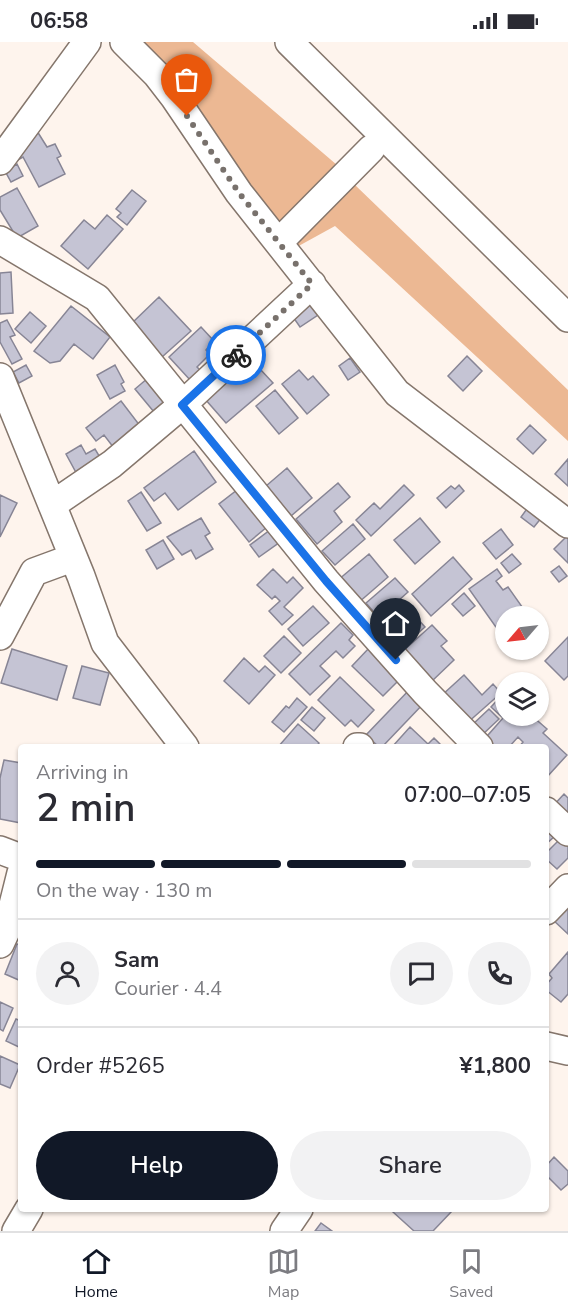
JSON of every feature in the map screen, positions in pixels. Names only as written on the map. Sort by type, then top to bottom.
[{"type":"street","points":[[0,161],[87,42]]},
{"type":"street","points":[[124,42],[157,75],[239,193],[396,393],[568,524]]},
{"type":"street","points":[[289,42],[568,318]]},
{"type":"street","points":[[279,242],[371,149]]},
{"type":"street","points":[[0,240],[97,298],[326,581],[425,692],[476,744]]},
{"type":"street","points":[[52,505],[112,464],[182,405],[312,284]]},
{"type":"street","points":[[0,377],[81,576],[105,644],[183,744]]},
{"type":"street","points":[[0,636],[34,572],[72,558]]},
{"type":"street","points":[[549,814],[568,832]]},
{"type":"street","points":[[0,850],[18,857]]},
{"type":"street","points":[[0,944],[7,929],[18,885]]},
{"type":"street","points":[[549,908],[568,888]]},
{"type":"street","points":[[549,1047],[568,1051]]},
{"type":"street","points":[[16,1231],[27,1212]]},
{"type":"street","points":[[284,1231],[297,1212]]},
{"type":"shaded area","points":[[139,42],[193,42],[337,165],[318,217],[355,185],[568,390],[568,441],[335,226],[295,248]]},
{"type":"building","points":[[37,131],[47,147],[55,144],[61,156],[57,158],[65,174],[39,187],[23,157],[14,162]]},
{"type":"building","points":[[17,164],[23,176],[11,182],[5,171]]},
{"type":"building","points":[[17,188],[38,226],[17,238],[0,210],[0,197]]},
{"type":"building","points":[[132,190],[146,201],[127,225],[117,217],[121,213],[116,209]]},
{"type":"building","points":[[107,215],[123,229],[88,269],[61,246],[84,220],[95,229]]},
{"type":"building","points":[[11,272],[13,313],[0,314],[0,273]]},
{"type":"building","points":[[159,297],[191,331],[162,357],[131,324]]},
{"type":"building","points":[[309,302],[318,315],[300,327],[291,314]]},
{"type":"building","points":[[71,306],[110,337],[93,359],[74,344],[60,361],[50,363],[34,351]]},
{"type":"building","points":[[30,312],[46,326],[31,343],[15,329]]},
{"type":"building","points":[[7,320],[15,335],[10,337],[22,359],[12,364],[0,342],[0,323]]},
{"type":"building","points":[[201,327],[214,341],[206,350],[210,354],[197,367],[201,371],[191,381],[169,357]]},
{"type":"building","points":[[467,356],[482,371],[463,391],[448,376]]},
{"type":"building","points":[[350,358],[360,372],[348,380],[339,366]]},
{"type":"building","points":[[26,365],[32,376],[19,383],[13,372]]},
{"type":"building","points":[[115,365],[124,382],[121,384],[125,391],[110,399],[97,375]]},
{"type":"building","points":[[241,368],[250,378],[260,369],[273,383],[226,423],[205,399]]},
{"type":"building","points":[[299,370],[308,380],[313,376],[329,395],[307,414],[282,384]]},
{"type":"building","points":[[148,378],[167,402],[154,412],[135,389]]},
{"type":"building","points":[[275,390],[298,418],[279,434],[256,406]]},
{"type":"building","points":[[121,401],[144,431],[117,452],[104,435],[96,441],[86,428]]},
{"type":"building","points":[[530,425],[546,440],[533,454],[517,439]]},
{"type":"building","points":[[81,445],[86,454],[95,449],[104,464],[79,478],[66,454]]},
{"type":"building","points":[[194,451],[216,482],[178,510],[165,493],[154,501],[144,488]]},
{"type":"building","points":[[568,459],[568,486],[555,474]]},
{"type":"building","points":[[287,468],[312,498],[291,516],[266,486]]},
{"type":"building","points":[[338,483],[350,497],[334,511],[342,522],[317,544],[296,519]]},
{"type":"building","points":[[404,485],[414,495],[371,536],[356,520],[374,503],[380,509]]},
{"type":"building","points":[[459,485],[464,491],[446,508],[437,498],[451,486],[455,489]]},
{"type":"building","points":[[237,490],[267,527],[249,542],[219,504]]},
{"type":"building","points":[[141,492],[161,523],[147,531],[128,501]]},
{"type":"building","points":[[0,495],[17,503],[0,537]]},
{"type":"building","points":[[529,506],[542,517],[534,527],[521,517]]},
{"type":"building","points":[[201,518],[210,533],[205,536],[213,549],[196,559],[191,550],[182,555],[167,537]]},
{"type":"building","points":[[420,518],[440,542],[415,564],[394,540]]},
{"type":"building","points":[[353,524],[365,539],[335,565],[322,551]]},
{"type":"building","points":[[501,529],[513,545],[496,559],[483,543]]},
{"type":"building","points":[[270,530],[280,542],[259,557],[250,545]]},
{"type":"building","points":[[568,537],[568,563],[554,549]]},
{"type":"building","points":[[163,540],[174,559],[157,569],[146,550]]},
{"type":"building","points":[[369,554],[388,577],[358,603],[338,580]]},
{"type":"building","points":[[512,554],[521,564],[509,573],[501,563]]},
{"type":"building","points":[[453,557],[472,579],[431,616],[412,594]]},
{"type":"building","points":[[559,566],[567,576],[559,582],[551,572]]},
{"type":"building","points":[[273,569],[287,583],[293,577],[303,588],[284,607],[293,615],[282,625],[269,611],[280,601],[275,596],[272,599],[257,585]]},
{"type":"building","points":[[497,569],[502,576],[496,581],[503,590],[508,587],[521,606],[495,606],[495,626],[469,589]]},
{"type":"building","points":[[395,578],[408,592],[379,618],[366,603]]},
{"type":"building","points":[[464,593],[475,606],[463,616],[452,604]]},
{"type":"building","points":[[313,606],[329,623],[303,646],[288,629]]},
{"type":"building","points":[[406,606],[425,627],[402,647],[391,635],[400,626],[392,618]]},
{"type":"building","points":[[341,623],[353,635],[349,640],[355,646],[343,658],[336,651],[320,666],[330,676],[310,695],[289,674]]},
{"type":"building","points":[[432,625],[447,641],[441,646],[454,660],[430,683],[402,652]]},
{"type":"building","points":[[284,636],[301,653],[281,673],[264,656]]},
{"type":"building","points":[[568,637],[568,676],[564,680],[545,661],[549,660],[549,657]]},
{"type":"building","points":[[369,648],[400,679],[383,696],[352,666]]},
{"type":"building","points":[[12,649],[67,666],[57,700],[1,683]]},
{"type":"building","points":[[244,658],[259,672],[265,666],[275,675],[249,704],[224,681]]},
{"type":"building","points":[[82,666],[109,673],[100,705],[73,698]]},
{"type":"building","points":[[464,675],[482,695],[493,684],[495,686],[495,698],[466,724],[441,696]]},
{"type":"building","points":[[340,677],[374,710],[358,727],[351,720],[345,726],[318,700]]},
{"type":"building","points":[[411,688],[425,702],[385,744],[376,744],[366,735]]},
{"type":"building","points":[[297,698],[307,707],[284,732],[272,722],[286,706],[289,708]]},
{"type":"building","points":[[312,707],[325,718],[314,731],[301,720]]},
{"type":"building","points":[[489,709],[495,715],[495,723],[481,736],[471,726]]},
{"type":"building","points":[[298,724],[319,743],[318,744],[281,744]]},
{"type":"building","points":[[496,726],[544,726],[547,729],[543,733],[567,755],[549,775],[549,744],[521,744],[523,742],[518,737],[512,744],[481,743]]},
{"type":"building","points":[[410,727],[428,744],[395,744]]},
{"type":"building","points":[[434,738],[440,744],[428,744]]},
{"type":"building","points":[[4,760],[18,762],[18,822],[0,819],[0,778]]},
{"type":"building","points":[[564,794],[568,798],[568,822],[552,807]]},
{"type":"building","points":[[549,830],[555,836],[549,841]]},
{"type":"building","points":[[561,838],[568,845],[568,858],[557,869],[549,862],[549,850]]},
{"type":"building","points":[[563,906],[568,910],[568,934],[552,919]]},
{"type":"building","points":[[17,944],[18,944],[18,980],[5,974]]},
{"type":"building","points":[[568,952],[568,994],[561,1002],[549,992],[549,982],[552,978],[549,974]]},
{"type":"building","points":[[0,1002],[13,1008],[3,1031],[0,1029]]},
{"type":"building","points":[[16,1019],[18,1020],[18,1047],[6,1041]]},
{"type":"building","points":[[0,1056],[18,1064],[18,1070],[10,1088],[0,1084]]},
{"type":"building","points":[[554,1157],[568,1171],[568,1184],[561,1190],[549,1178],[549,1163]]},
{"type":"building","points":[[393,1212],[451,1212],[433,1231],[414,1231]]},
{"type":"building","points":[[321,1223],[332,1231],[315,1231]]},
{"type":"way so far","points":[[187,116],[239,193],[312,284],[236,355]]},
{"type":"route","points":[[236,355],[182,405],[326,581],[396,660]]}]
